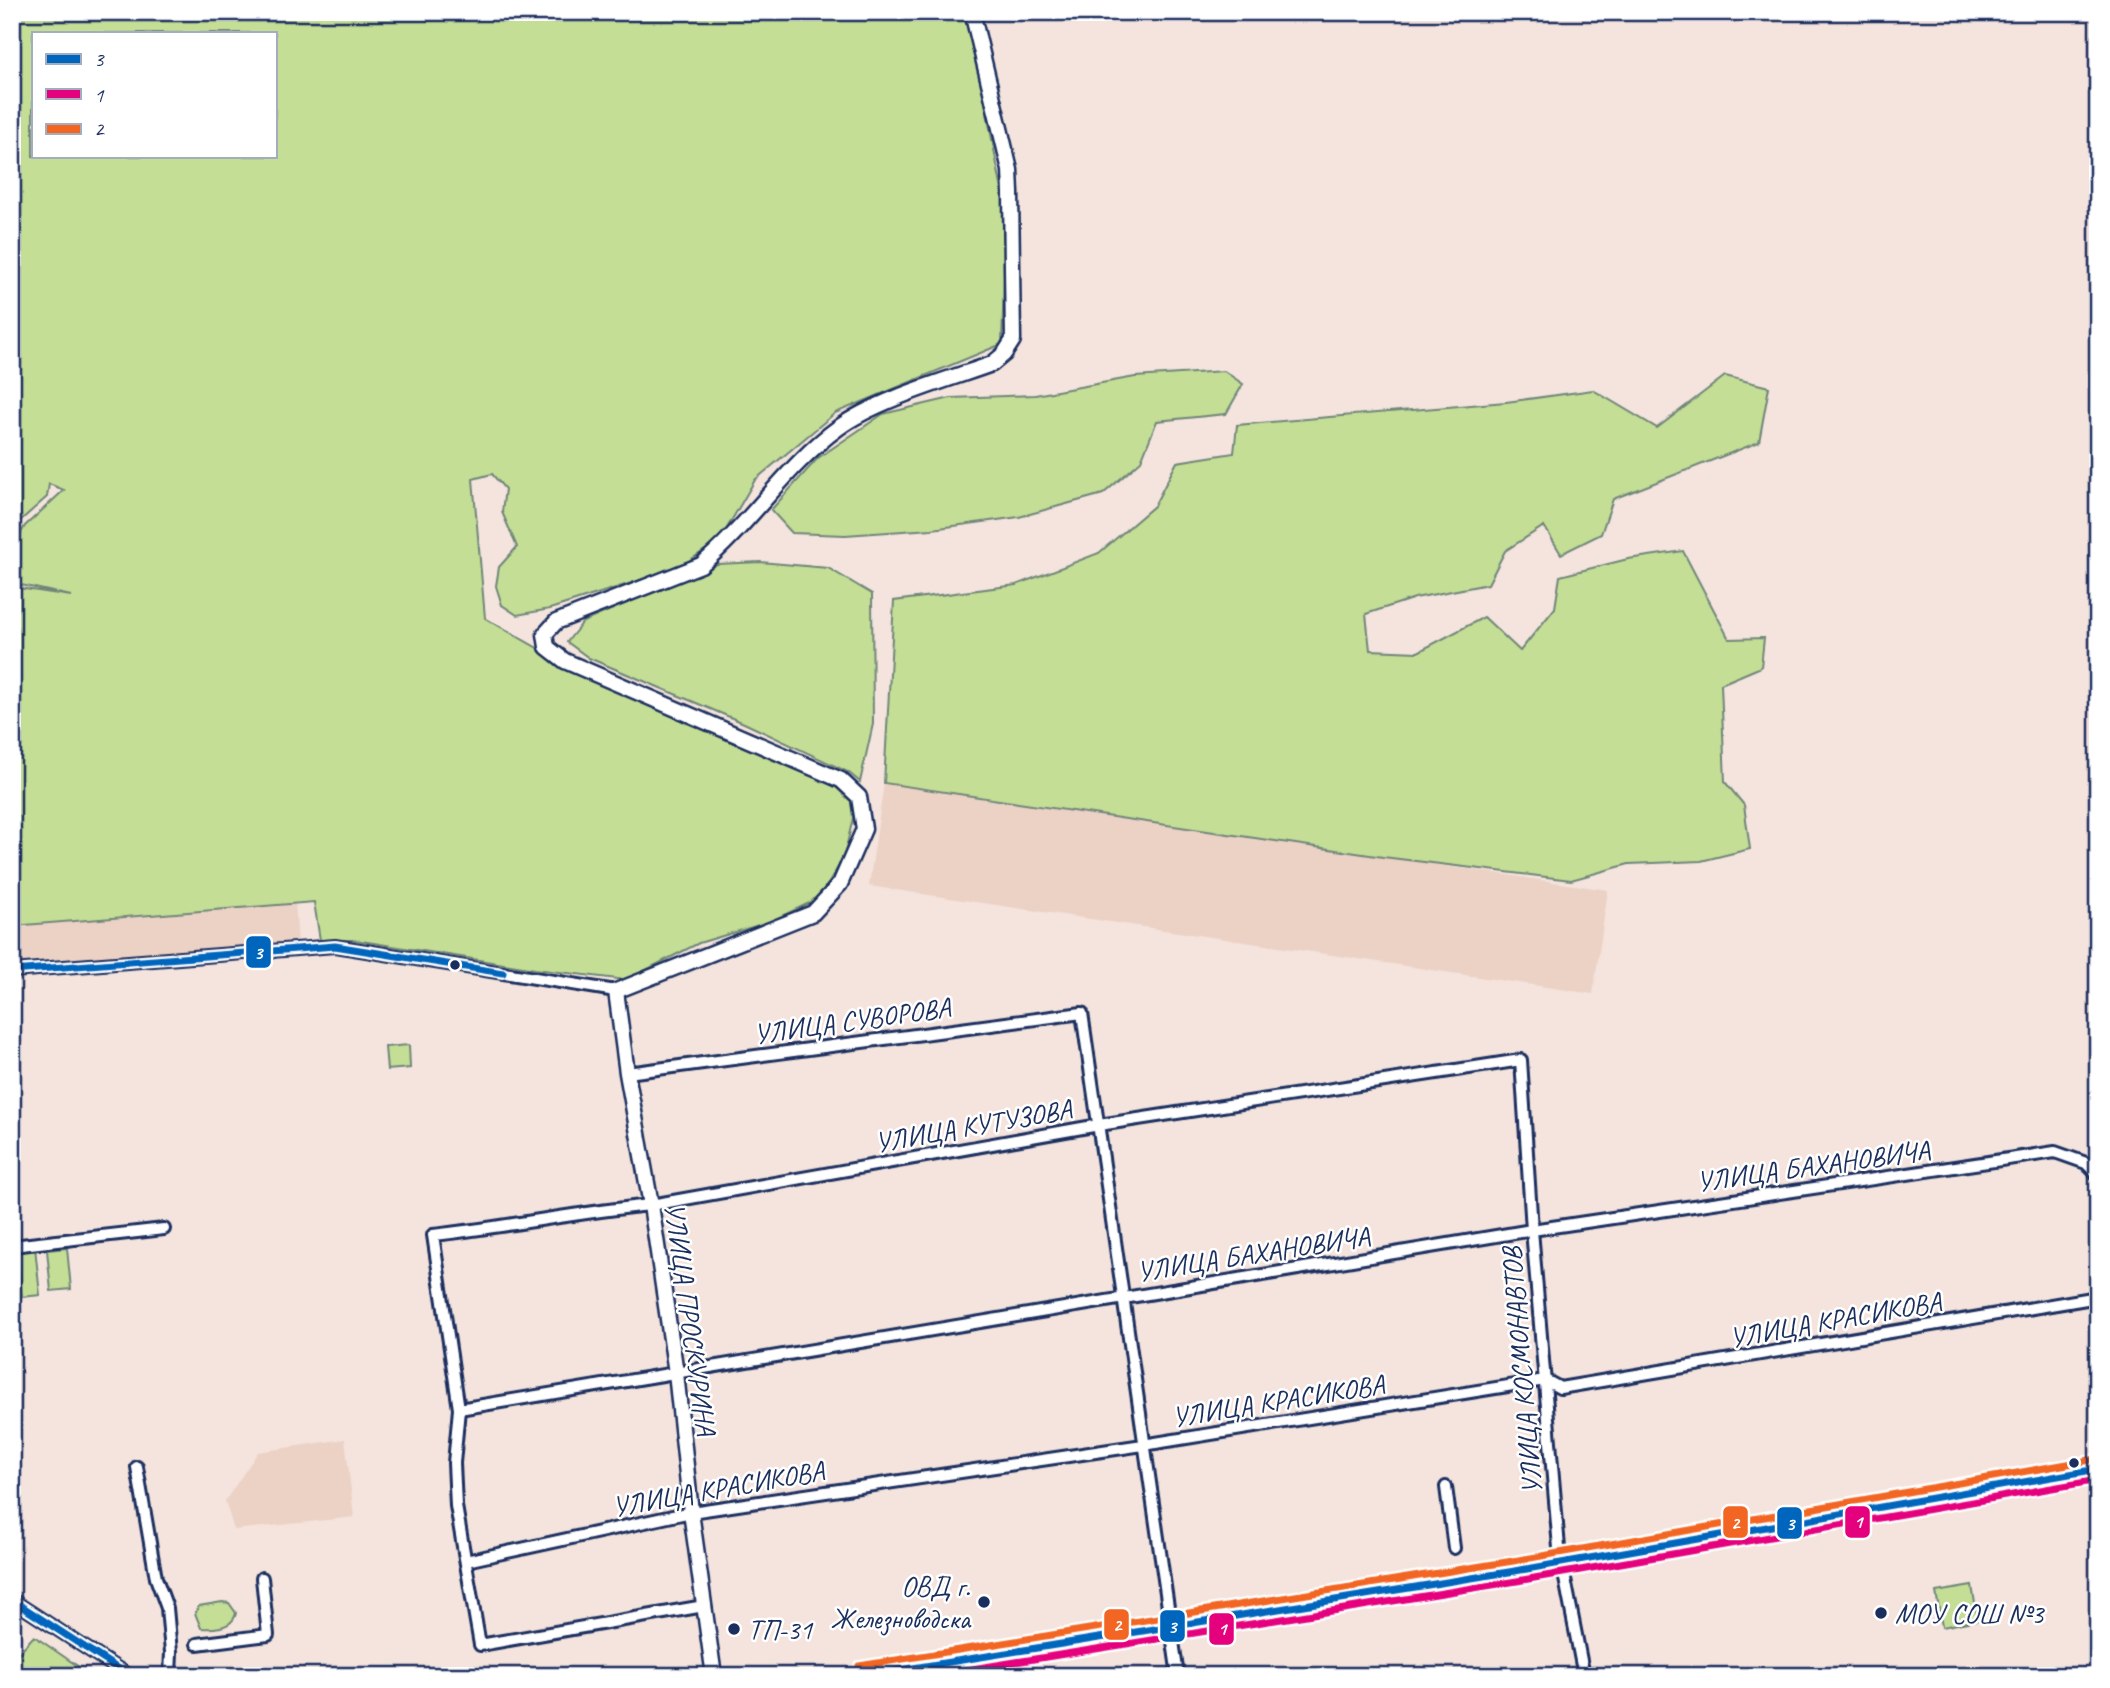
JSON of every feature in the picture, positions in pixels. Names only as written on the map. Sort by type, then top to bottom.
[{"type":"street","points":[[12,971],[335,946],[617,991],[813,913],[841,884],[864,829],[859,797],[841,780],[565,661],[547,647],[545,634],[556,622],[702,565],[799,464],[838,428],[865,412],[992,364],[1004,354],[1013,340],[1014,315],[1010,170],[972,12]]},
{"type":"street","name":"УЛИЦА ПРОСКУРИНА","points":[[617,991],[627,1073],[651,1205],[676,1373],[691,1512],[714,1676]]},
{"type":"street","name":"УЛИЦА СУВОРОВА","points":[[627,1073],[1082,1013],[1099,1125]]},
{"type":"street","name":"УЛИЦА КУТУЗОВА","points":[[459,1409],[433,1235],[490,1229],[586,1211],[651,1205],[1099,1125],[1521,1060]]},
{"type":"street","name":"УЛИЦА КОСМОНАВТОВ","points":[[1521,1060],[1532,1230],[1560,1563],[1584,1676]]},
{"type":"street","points":[[1099,1125],[1178,1676]]},
{"type":"street","name":"УЛИЦА БАХАНОВИЧА","points":[[459,1409],[1532,1230],[2055,1152],[2086,1163],[2098,1175]]},
{"type":"street","points":[[12,1246],[163,1229]]},
{"type":"street","name":"УЛИЦА КРАСИКОВА","points":[[466,1561],[691,1512],[1143,1445],[1545,1380],[1560,1388],[2097,1297]]},
{"type":"street","points":[[459,1409],[454,1464],[456,1506],[480,1645],[704,1606]]},
{"type":"street","points":[[137,1467],[156,1578],[167,1608],[171,1651],[170,1676]]},
{"type":"street","points":[[860,1676],[1560,1563],[2098,1469]]},
{"type":"street","points":[[1446,1487],[1454,1548]]},
{"type":"street","points":[[197,1644],[268,1635],[262,1578]]},
{"type":"street","points":[[12,1600],[129,1676]]},
{"type":"shaded area","points":[[884,783],[1608,890],[1593,994],[869,886]]},
{"type":"shaded area","points":[[294,888],[298,945],[12,966],[12,908]]},
{"type":"shaded area","points":[[345,1439],[354,1517],[234,1530],[225,1501],[258,1452]]},
{"type":"green space","points":[[12,12],[964,12],[979,72],[1006,211],[1002,344],[835,413],[755,480],[720,540],[678,568],[550,609],[517,615],[502,605],[496,586],[499,567],[517,547],[502,512],[505,489],[492,474],[473,479],[485,618],[585,675],[743,742],[850,794],[853,818],[844,857],[820,898],[769,922],[699,943],[626,980],[535,969],[355,940],[320,940],[314,902],[12,926],[12,587],[71,596],[12,583],[12,548],[25,526],[64,490],[49,484],[47,497],[21,520],[12,517]]},
{"type":"green space","points":[[1224,371],[1243,384],[1226,414],[1157,421],[1141,461],[1103,494],[1019,517],[932,529],[845,535],[792,533],[771,510],[818,458],[883,414],[951,398],[1035,395],[1135,377]]},
{"type":"green space","points":[[1725,376],[1769,387],[1759,442],[1613,499],[1601,534],[1561,554],[1544,526],[1505,551],[1488,584],[1415,598],[1366,614],[1370,650],[1418,652],[1484,617],[1520,651],[1555,608],[1560,576],[1628,559],[1683,551],[1729,639],[1764,638],[1761,667],[1721,684],[1725,782],[1744,805],[1750,849],[1701,861],[1629,864],[1571,880],[1383,857],[884,783],[894,601],[1016,585],[1099,553],[1154,506],[1177,462],[1234,453],[1237,425],[1506,402],[1593,390],[1657,428]]},
{"type":"green space","points":[[760,562],[828,568],[872,594],[873,724],[860,782],[848,772],[744,723],[589,658],[567,642],[583,622],[717,564]]},
{"type":"green space","points":[[409,1045],[410,1068],[387,1070],[385,1047]]},
{"type":"green space","points":[[35,1247],[40,1295],[22,1297],[17,1249]]},
{"type":"green space","points":[[67,1248],[71,1289],[51,1291],[47,1250]]},
{"type":"green space","points":[[1972,1586],[1978,1620],[1942,1627],[1936,1592]]},
{"type":"green space","points":[[229,1603],[236,1613],[231,1622],[217,1628],[201,1628],[195,1613],[199,1606]]},
{"type":"green space","points":[[34,1636],[79,1667],[73,1676],[12,1676],[12,1660]]},
{"type":"transit line","name":"3","points":[[12,971],[335,946],[503,973]]},
{"type":"transit line","name":"2","points":[[859,1666],[1513,1561],[2096,1459]]},
{"type":"transit line","name":"3","points":[[863,1676],[1515,1571],[2098,1469]]},
{"type":"transit line","name":"1","points":[[929,1676],[1517,1581],[2098,1480]]},
{"type":"transit line","name":"3","points":[[12,1600],[129,1676]]},
{"type":"place","name":"ОВД г. Железноводска","points":[[984,1602]]},
{"type":"place","name":"МОУ СОШ №3","points":[[1881,1613]]},
{"type":"place","name":"ТП-31","points":[[734,1629]]}]
